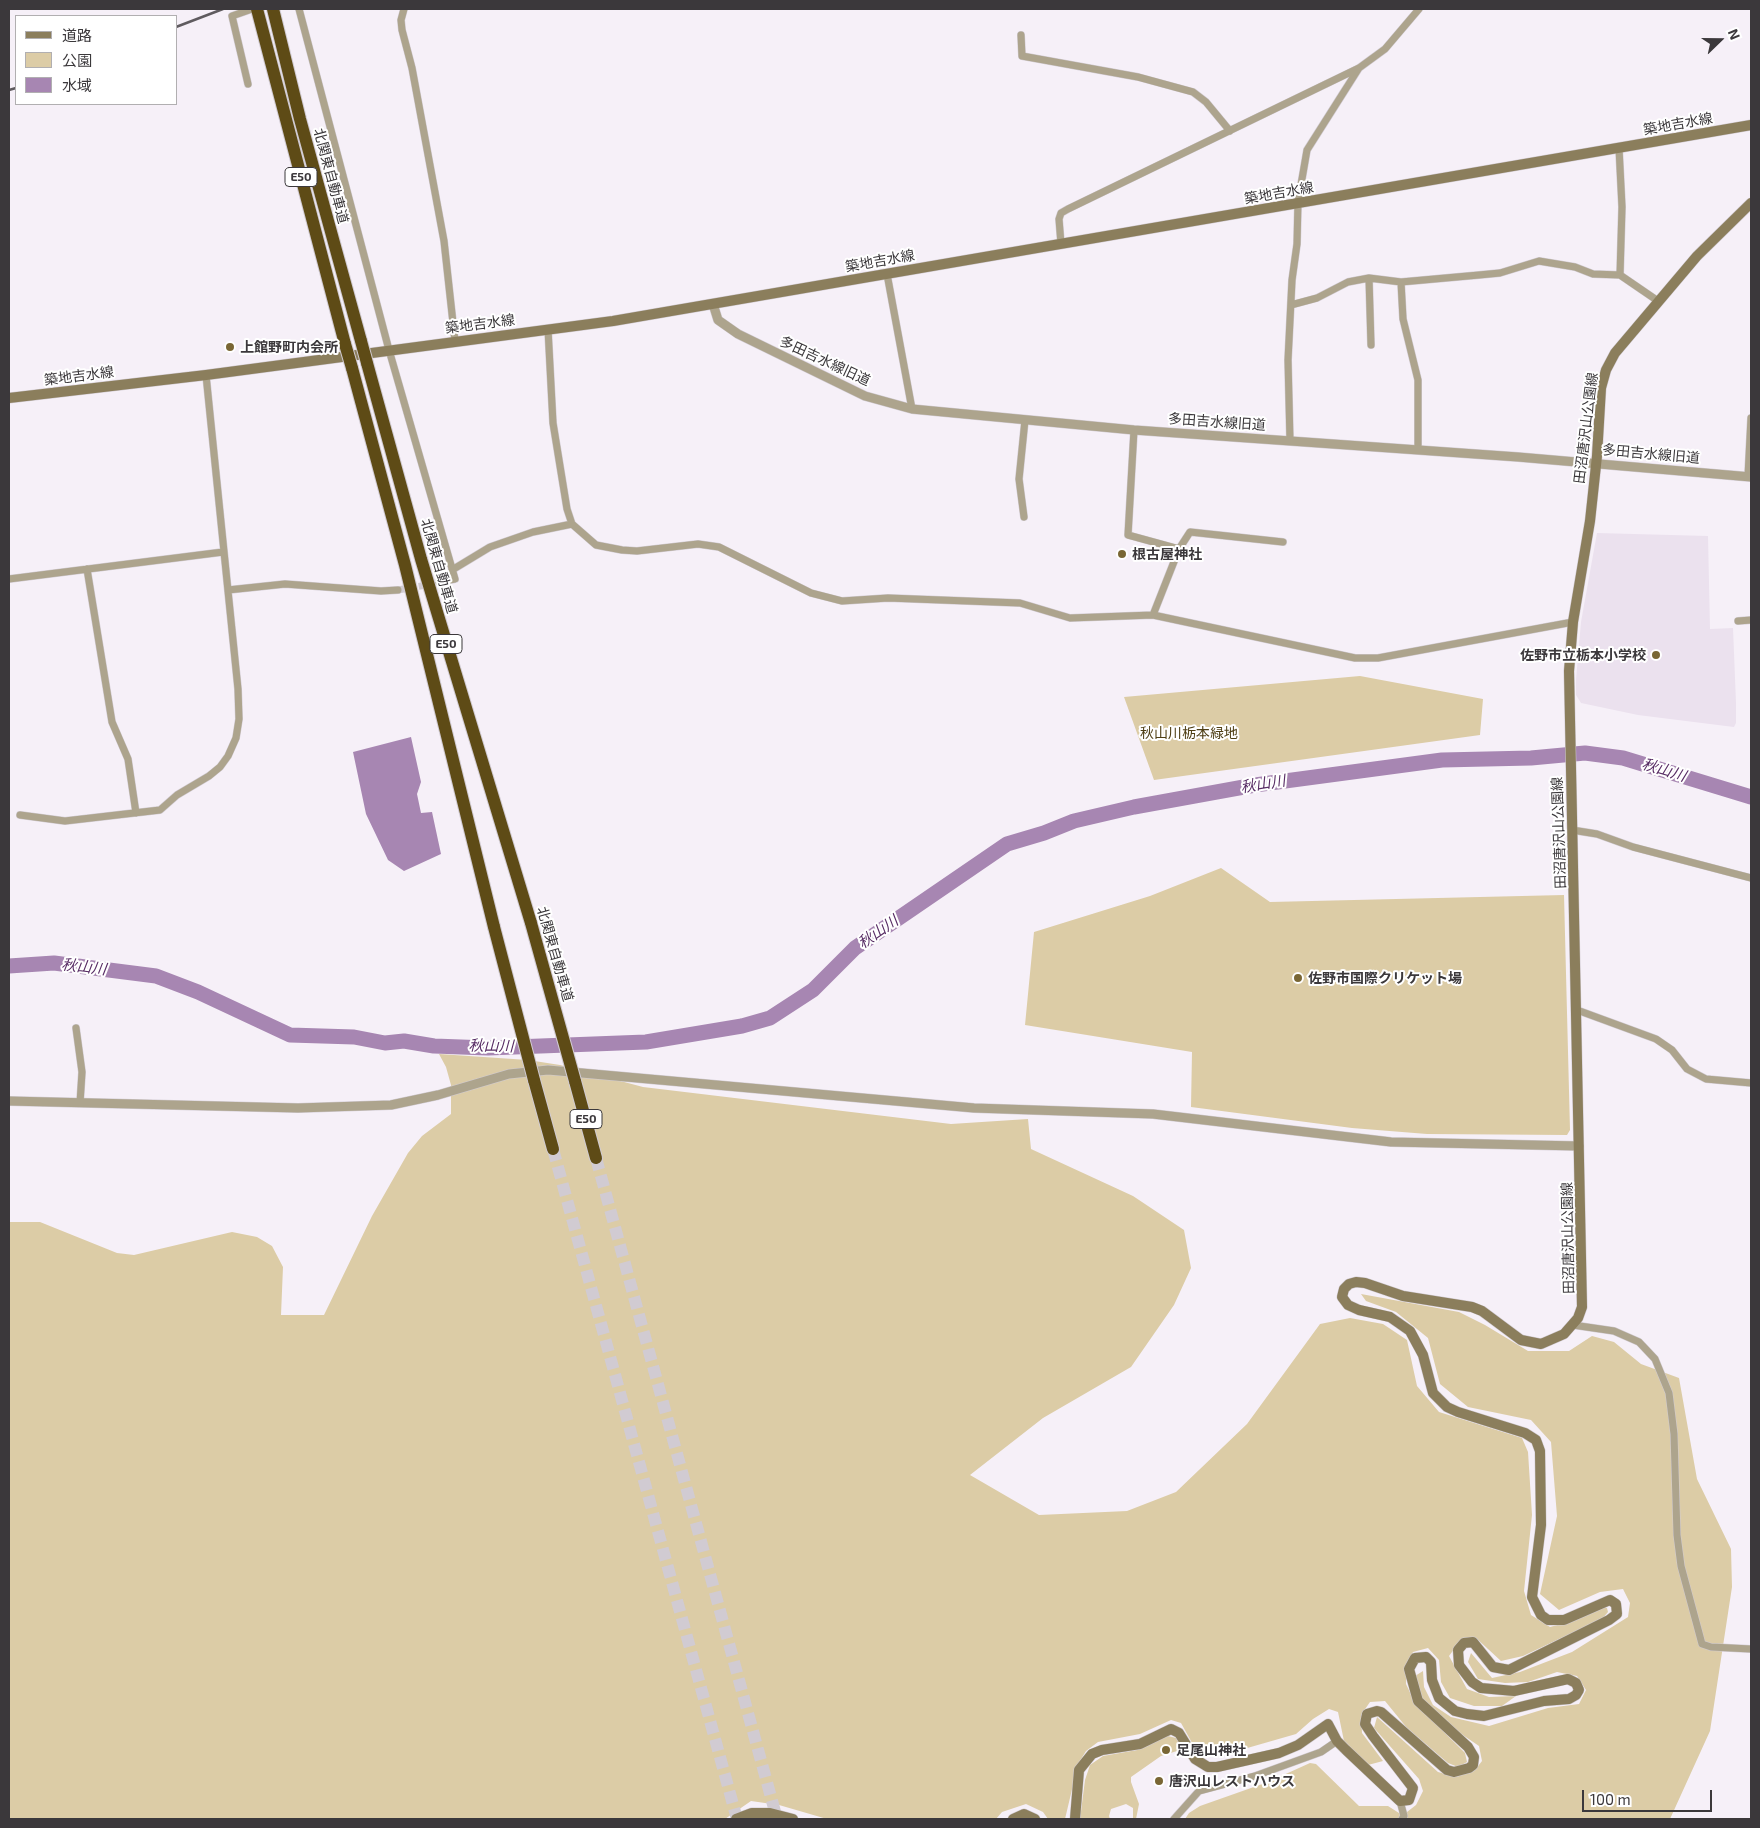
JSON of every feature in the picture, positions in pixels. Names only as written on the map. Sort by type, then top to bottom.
[{"type":"highway","name":"E50","points":[[256,9],[410,583],[494,928],[554,1149]]},
{"type":"highway","name":"北関東自動車道","points":[[273,9],[300,119],[426,577],[531,923],[596,1158]]},
{"type":"main road","name":"築地吉水線","points":[[9,398],[206,375],[614,321],[1751,125]]},
{"type":"main road","name":"田沼唐沢山公園線","points":[[1400,1801],[1412,1797],[1413,1788],[1365,1724],[1365,1718],[1368,1714],[1381,1712],[1446,1770],[1454,1772],[1468,1768],[1473,1765],[1474,1757],[1468,1747],[1418,1701],[1410,1669],[1411,1662],[1415,1658],[1426,1657],[1430,1662],[1432,1680],[1439,1698],[1455,1711],[1484,1716],[1544,1701],[1569,1699],[1576,1695],[1579,1690],[1576,1683],[1568,1679],[1514,1692],[1481,1688],[1468,1678],[1459,1665],[1458,1650],[1464,1643],[1473,1642],[1492,1667],[1509,1670],[1609,1620],[1618,1610],[1614,1602],[1610,1600],[1564,1620],[1548,1620],[1541,1615],[1532,1597],[1541,1526],[1540,1451],[1536,1440],[1525,1433],[1447,1407],[1433,1393],[1423,1355],[1410,1331],[1390,1317],[1359,1310],[1348,1305],[1342,1297],[1344,1289],[1349,1284],[1366,1283],[1403,1296],[1472,1307],[1482,1311],[1521,1340],[1541,1344],[1553,1341],[1573,1325],[1582,1307],[1569,671],[1573,622],[1590,521],[1602,388],[1606,370],[1615,353],[1697,256],[1751,203]]},
{"type":"main road","points":[[1075,1819],[1079,1770],[1083,1763],[1097,1752],[1140,1744],[1171,1729],[1179,1733],[1195,1759],[1208,1767],[1236,1764],[1279,1753],[1298,1745],[1326,1724],[1331,1727],[1337,1741],[1400,1801]]},
{"type":"main road","points":[[736,1819],[752,1813],[770,1813],[793,1819]]},
{"type":"main road","points":[[1013,1819],[1024,1814],[1035,1819]]},
{"type":"street","points":[[248,84],[232,16],[256,9]]},
{"type":"street","points":[[299,9],[389,350],[452,570],[454,579],[439,582]]},
{"type":"street","points":[[404,9],[401,20],[402,30],[414,78],[442,232],[455,341]]},
{"type":"street","points":[[1061,244],[1058,226],[1061,213],[1359,68],[1385,50],[1419,9]]},
{"type":"street","points":[[1021,35],[1022,56],[1138,77],[1193,92],[1206,102],[1230,131]]},
{"type":"street","points":[[1290,441],[1288,360],[1291,306],[1298,204],[1307,150],[1359,68]]},
{"type":"street","points":[[1619,148],[1622,207],[1620,275]]},
{"type":"street","points":[[1291,306],[1317,298],[1348,282],[1369,278],[1402,282],[1500,273],[1539,262],[1575,267],[1593,274],[1620,275],[1658,301]]},
{"type":"street","points":[[888,274],[912,409]]},
{"type":"street","points":[[1369,278],[1371,345]]},
{"type":"street","points":[[1402,282],[1403,319],[1418,380],[1418,450]]},
{"type":"street","name":"多田吉水線旧道","points":[[713,304],[718,320],[738,334],[865,396],[912,409],[1134,430],[1750,476]]},
{"type":"street","points":[[548,329],[553,422],[562,483],[572,524],[596,544],[622,550],[698,544],[719,547],[812,593],[842,601],[888,598],[1020,603],[1070,618],[1153,615],[1354,658],[1378,658],[1573,622]]},
{"type":"street","points":[[20,815],[65,821],[160,810],[177,794],[209,776],[228,756],[236,738],[239,718],[238,689],[228,590],[222,552],[206,375]]},
{"type":"street","points":[[1750,476],[1751,418]]},
{"type":"street","points":[[1024,517],[1019,479],[1025,420]]},
{"type":"street","points":[[1134,430],[1128,535],[1179,549]]},
{"type":"street","points":[[452,570],[490,547],[533,532],[572,524]]},
{"type":"street","points":[[1153,615],[1179,549],[1190,532],[1282,542]]},
{"type":"street","points":[[9,579],[222,552]]},
{"type":"street","points":[[87,570],[112,722],[128,759],[136,813]]},
{"type":"street","points":[[228,590],[285,584],[381,591],[398,590]]},
{"type":"street","points":[[1738,621],[1751,620]]},
{"type":"street","points":[[1572,830],[1596,834],[1633,847],[1751,878]]},
{"type":"street","points":[[1577,1010],[1656,1039],[1672,1050],[1687,1069],[1706,1079],[1751,1083]]},
{"type":"street","points":[[76,1028],[82,1072],[80,1104]]},
{"type":"street","points":[[9,1101],[298,1108],[391,1105],[438,1095],[509,1074],[548,1070],[974,1108],[1154,1114],[1391,1142],[1579,1146]]},
{"type":"street","points":[[1573,1325],[1614,1331],[1639,1342],[1655,1359],[1669,1394],[1681,1566],[1702,1644],[1711,1647],[1751,1649]]},
{"type":"street","points":[[1174,1819],[1199,1791],[1255,1776],[1321,1752],[1337,1741]]},
{"type":"street","points":[[1400,1801],[1404,1816],[1402,1819]]},
{"type":"shaded area","name":"佐野市立栃本小学校","points":[[1597,533],[1708,536],[1710,629],[1733,628],[1736,703],[1736,723],[1734,727],[1638,715],[1581,703],[1576,695],[1576,680],[1581,622]]},
{"type":"green space","name":"秋山川栃本緑地","points":[[1360,676],[1483,699],[1480,735],[1154,780],[1124,697]]},
{"type":"green space","name":"佐野市国際クリケット場","points":[[1221,868],[1270,902],[1564,895],[1570,1130],[1567,1135],[1427,1134],[1352,1128],[1191,1107],[1192,1052],[1025,1025],[1034,932],[1150,896]]},
{"type":"green space","points":[[439,1054],[528,1060],[560,1065],[643,1087],[951,1124],[1028,1119],[1031,1149],[1133,1196],[1184,1230],[1191,1268],[1174,1305],[1131,1367],[1043,1418],[970,1475],[1039,1515],[1127,1511],[1176,1492],[1247,1424],[1320,1324],[1350,1318],[1383,1324],[1407,1340],[1417,1386],[1439,1412],[1522,1438],[1528,1452],[1532,1515],[1524,1591],[1531,1615],[1550,1627],[1572,1621],[1600,1608],[1607,1608],[1608,1612],[1602,1619],[1523,1656],[1501,1661],[1475,1637],[1461,1640],[1449,1656],[1467,1689],[1489,1697],[1516,1696],[1502,1706],[1474,1706],[1450,1698],[1441,1682],[1439,1660],[1428,1648],[1413,1652],[1406,1664],[1406,1684],[1415,1703],[1465,1753],[1467,1762],[1458,1767],[1448,1763],[1407,1728],[1385,1701],[1370,1702],[1361,1715],[1362,1733],[1383,1761],[1368,1765],[1344,1741],[1338,1712],[1329,1709],[1313,1719],[1296,1734],[1216,1757],[1196,1750],[1181,1723],[1171,1720],[1140,1734],[1098,1742],[1086,1751],[1078,1764],[1065,1819],[1048,1819],[1043,1812],[1026,1804],[1002,1812],[996,1819],[827,1819],[779,1805],[751,1801],[725,1819],[9,1819],[9,1222],[40,1222],[117,1253],[134,1255],[232,1232],[257,1237],[272,1246],[283,1267],[281,1315],[324,1315],[372,1216],[408,1153],[422,1136],[451,1114],[451,1085],[446,1067]]},
{"type":"green space","points":[[1361,1294],[1459,1312],[1528,1351],[1569,1351],[1592,1336],[1614,1342],[1641,1364],[1679,1378],[1697,1479],[1731,1549],[1732,1587],[1710,1731],[1670,1819],[1185,1819],[1189,1813],[1200,1806],[1268,1782],[1310,1763],[1316,1764],[1359,1806],[1388,1806],[1399,1813],[1407,1812],[1416,1805],[1423,1791],[1419,1779],[1374,1728],[1377,1717],[1438,1772],[1456,1777],[1475,1770],[1482,1761],[1479,1746],[1451,1727],[1419,1696],[1415,1676],[1423,1671],[1424,1687],[1433,1705],[1451,1717],[1489,1726],[1548,1708],[1579,1704],[1586,1690],[1577,1676],[1557,1672],[1528,1682],[1505,1683],[1478,1679],[1468,1662],[1471,1653],[1492,1678],[1520,1672],[1572,1652],[1628,1617],[1630,1603],[1623,1589],[1600,1592],[1559,1610],[1540,1594],[1557,1516],[1551,1442],[1531,1420],[1468,1407],[1440,1384],[1428,1338],[1396,1312],[1366,1301]]},
{"type":"green space","points":[[1168,1736],[1176,1738],[1180,1743],[1177,1751],[1161,1756],[1131,1777],[1139,1804],[1136,1819],[1133,1819],[1133,1808],[1126,1804],[1111,1809],[1110,1819],[1080,1819],[1085,1780],[1090,1765],[1103,1756],[1137,1750]]},
{"type":"water","points":[[411,737],[421,782],[417,794],[421,813],[432,812],[441,854],[404,871],[388,860],[366,814],[353,752]]},
{"type":"waterway","name":"秋山川","points":[[9,966],[54,963],[156,976],[198,992],[290,1035],[354,1037],[385,1043],[404,1041],[434,1046],[488,1048],[646,1042],[742,1026],[770,1018],[813,990],[855,948],[1007,844],[1044,833],[1074,821],[1134,807],[1255,785],[1442,760],[1531,758],[1585,753],[1623,758],[1751,797]]},
{"type":"tunnel","points":[[398,590],[432,584]]},
{"type":"tunnel","points":[[553,1149],[737,1819]]},
{"type":"tunnel","points":[[596,1158],[777,1819]]},
{"type":"railway","points":[[178,26],[223,9]]},
{"type":"railway","points":[[9,90],[15,88]]},
{"type":"place","name":"上館野町内会所","points":[[230,347]]},
{"type":"place","name":"根古屋神社","points":[[1122,554]]},
{"type":"place","name":"佐野市立栃本小学校","points":[[1656,655]]},
{"type":"place","name":"佐野市国際クリケット場","points":[[1298,978]]},
{"type":"place","name":"足尾山神社","points":[[1166,1750]]},
{"type":"place","name":"唐沢山レストハウス","points":[[1159,1781]]}]
